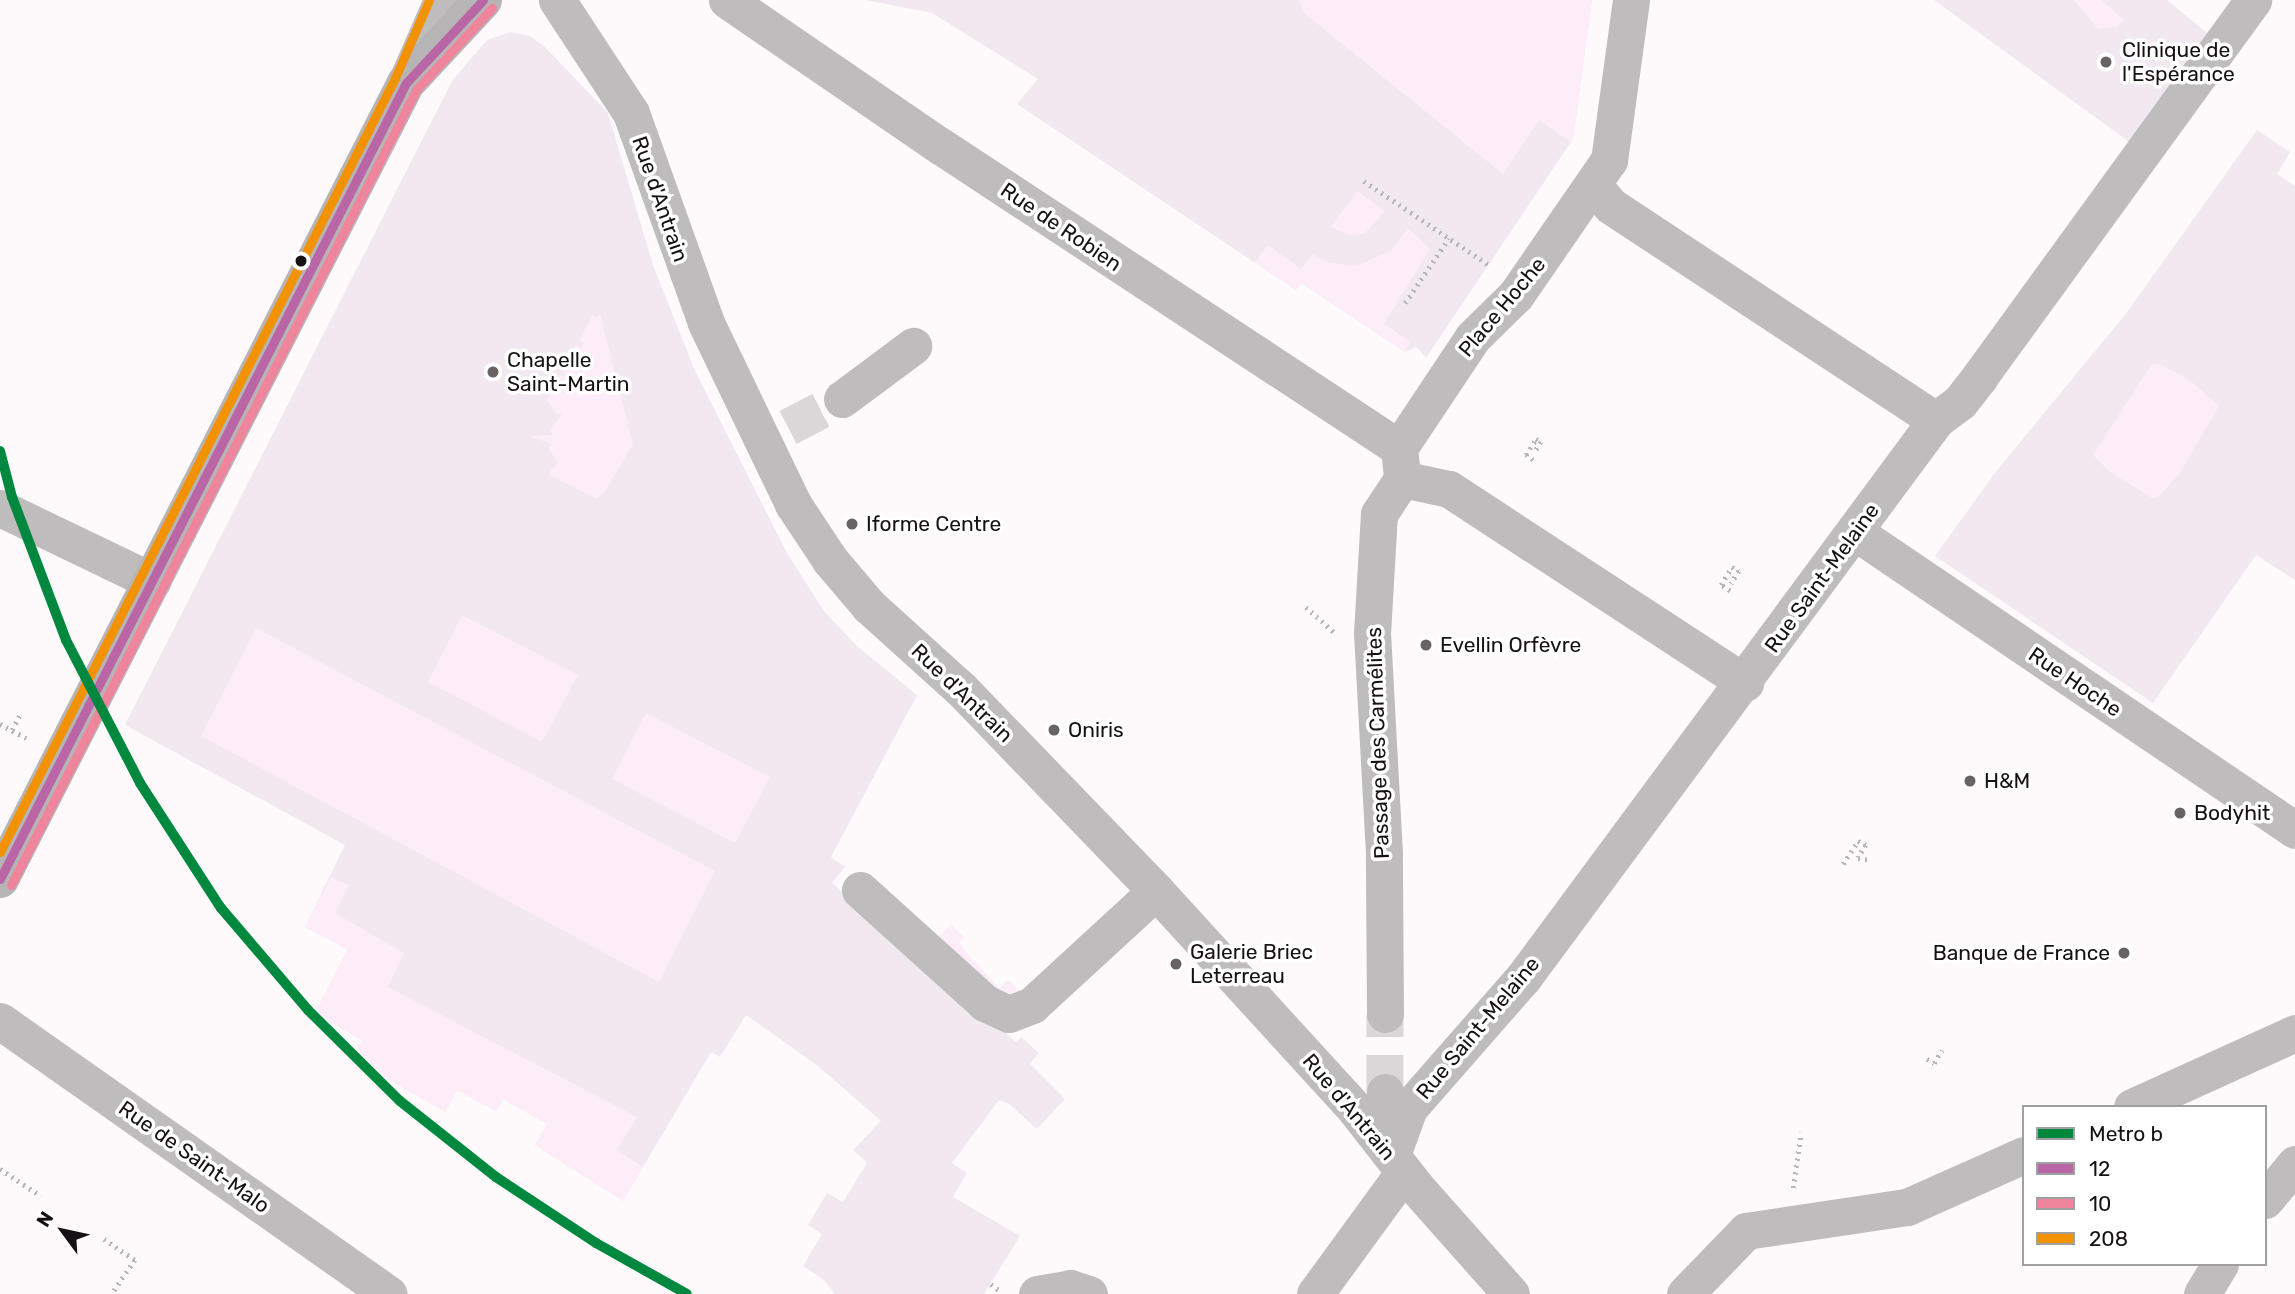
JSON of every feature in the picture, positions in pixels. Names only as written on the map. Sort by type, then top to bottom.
[{"type":"main road","points":[[0,879],[406,83],[483,0]]},
{"type":"street","points":[[406,83],[442,0]]},
{"type":"street","name":"Rue d'Antrain","points":[[557,0],[631,113],[706,323],[775,434],[793,504],[830,560],[869,606],[961,689],[1156,891],[1510,1294]]},
{"type":"street","name":"Rue de Robien","points":[[727,0],[1400,464]]},
{"type":"street","name":"Place Hoche","points":[[1400,464],[1473,337],[1517,295],[1594,186],[1609,160],[1631,0]]},
{"type":"street","name":"Rue Saint-Melaine","points":[[1315,1294],[1398,1164],[1409,1108],[1523,978],[1745,683],[1936,420],[1960,402],[1980,376],[2253,0]]},
{"type":"street","points":[[1594,186],[1611,206],[1936,420]]},
{"type":"street","points":[[842,399],[913,346]]},
{"type":"street","points":[[1400,464],[1449,489],[1745,683]]},
{"type":"street","name":"Passage des Carmélites","points":[[1385,1014],[1384,854],[1372,634],[1379,514],[1400,464]]},
{"type":"street","points":[[0,508],[152,582]]},
{"type":"street","name":"Rue Hoche","points":[[1855,533],[2295,830]]},
{"type":"street","points":[[860,890],[985,1003],[1009,1014],[1032,1005],[1156,891]]},
{"type":"street","name":"Rue de Saint-Malo","points":[[0,1021],[389,1294]]},
{"type":"street","points":[[2136,1105],[2295,1033]]},
{"type":"street","points":[[1385,1092],[1398,1164]]},
{"type":"street","points":[[1685,1294],[1738,1236],[1757,1227],[1907,1207],[2022,1156]]},
{"type":"street","points":[[2267,1198],[2295,1164]]},
{"type":"street","points":[[2202,1294],[2219,1266]]},
{"type":"street","points":[[1037,1294],[1070,1289],[1089,1294]]},
{"type":"path","points":[[1364,181],[1489,265]]},
{"type":"path","points":[[1405,303],[1449,239]]},
{"type":"path","points":[[1533,460],[1525,455],[1536,439],[1541,442],[1534,453]]},
{"type":"path","points":[[1730,591],[1721,585],[1732,567],[1739,571],[1731,584]]},
{"type":"path","points":[[12,730],[21,712]]},
{"type":"path","points":[[0,724],[30,740]]},
{"type":"path","points":[[1843,864],[1858,841],[1866,845],[1858,859],[1869,860]]},
{"type":"path","points":[[1927,1059],[1934,1063],[1942,1050]]},
{"type":"path","points":[[1787,1223],[1801,1133]]},
{"type":"path","points":[[0,1169],[41,1196]]},
{"type":"path","points":[[104,1239],[135,1260],[113,1294]]},
{"type":"path","points":[[991,1284],[1004,1294]]},
{"type":"shaded area","points":[[866,0],[1592,0],[1573,139],[1426,358],[1417,347],[1405,352],[1301,283],[1296,290],[1017,104],[1038,79],[932,13]]},
{"type":"shaded area","points":[[1299,0],[1592,0],[1573,139],[1571,142],[1539,120],[1503,174],[1304,13]]},
{"type":"shaded area","name":"Clinique de l'Espérance","points":[[1934,0],[2167,0],[2212,37],[2132,144]]},
{"type":"shaded area","points":[[2074,0],[2101,0],[2124,20],[2117,27],[2098,29]]},
{"type":"shaded area","points":[[510,32],[530,36],[545,47],[608,113],[653,265],[695,371],[787,553],[824,611],[858,647],[917,695],[831,857],[845,867],[832,883],[1016,1042],[1021,1037],[1039,1053],[1030,1064],[1065,1099],[1037,1129],[1008,1103],[999,1100],[952,1163],[967,1173],[953,1197],[1020,1236],[984,1294],[835,1294],[824,1280],[803,1266],[822,1234],[808,1225],[827,1193],[843,1202],[867,1163],[853,1150],[881,1121],[818,1066],[746,1015],[720,1057],[711,1052],[623,1201],[535,1145],[547,1124],[503,1099],[496,1111],[457,1090],[445,1112],[352,1058],[362,1040],[315,1013],[348,949],[305,927],[345,845],[125,725],[452,81],[487,40]]},
{"type":"shaded area","points":[[2257,130],[2290,152],[2277,174],[2295,186],[2295,580],[2256,555],[2153,703],[1935,556],[1997,470],[2125,315]]},
{"type":"shaded area","points":[[1357,191],[1385,211],[1364,234],[1348,235],[1331,227]]},
{"type":"shaded area","points":[[1408,228],[1430,249],[1384,324],[1411,342],[1405,352],[1301,283],[1296,290],[1252,261],[1256,261],[1268,245],[1301,269],[1312,254],[1329,263],[1357,266],[1390,251]]},
{"type":"shaded area","points":[[600,313],[633,444],[603,495],[595,498],[548,474],[558,462],[548,448],[552,444],[528,436],[552,435],[550,430],[562,414],[556,414],[547,400],[560,375],[566,377],[564,371],[576,345],[581,348],[584,343],[579,340],[593,315],[597,317]]},
{"type":"shaded area","points":[[2158,363],[2191,381],[2219,406],[2180,473],[2158,497],[2152,498],[2109,471],[2093,455],[2151,365]]},
{"type":"shaded area","points":[[462,615],[578,675],[542,742],[428,682]]},
{"type":"shaded area","points":[[256,628],[715,871],[659,982],[201,736]]},
{"type":"shaded area","points":[[646,713],[770,777],[735,843],[612,779]]},
{"type":"shaded area","points":[[331,877],[349,885],[335,913],[404,953],[388,987],[637,1117],[617,1150],[643,1167],[623,1201],[535,1145],[547,1124],[503,1099],[496,1111],[457,1090],[445,1112],[352,1058],[362,1040],[315,1013],[348,950],[305,927]]},
{"type":"shaded area","points":[[951,924],[964,937],[959,942],[965,951],[999,988],[1008,980],[1028,998],[988,996],[939,936]]},
{"type":"tunnel","points":[[788,427],[842,399]]},
{"type":"tunnel","points":[[1385,1014],[1385,1092]]},
{"type":"metro line","name":"b","points":[[0,451],[12,497],[66,640],[140,783],[221,908],[308,1010],[400,1101],[496,1177],[596,1243],[687,1294]]},
{"type":"transit line","name":"208","points":[[0,852],[395,78],[429,0]]},
{"type":"transit line","name":"12","points":[[0,879],[406,83],[483,0]]},
{"type":"transit line","name":"10","points":[[11,885],[416,90],[492,8]]},
{"type":"place","name":"Clinique de l'Espérance","points":[[2106,62]]},
{"type":"place","name":"Chapelle Saint-Martin","points":[[493,372]]},
{"type":"place","name":"Iforme Centre","points":[[852,524]]},
{"type":"place","name":"Evellin Orfèvre","points":[[1426,645]]},
{"type":"place","name":"Oniris","points":[[1054,730]]},
{"type":"place","name":"H&M","points":[[1970,781]]},
{"type":"place","name":"Bodyhit","points":[[2180,813]]},
{"type":"place","name":"Banque de France","points":[[2124,953]]},
{"type":"place","name":"Galerie Briec Leterreau","points":[[1176,964]]}]
